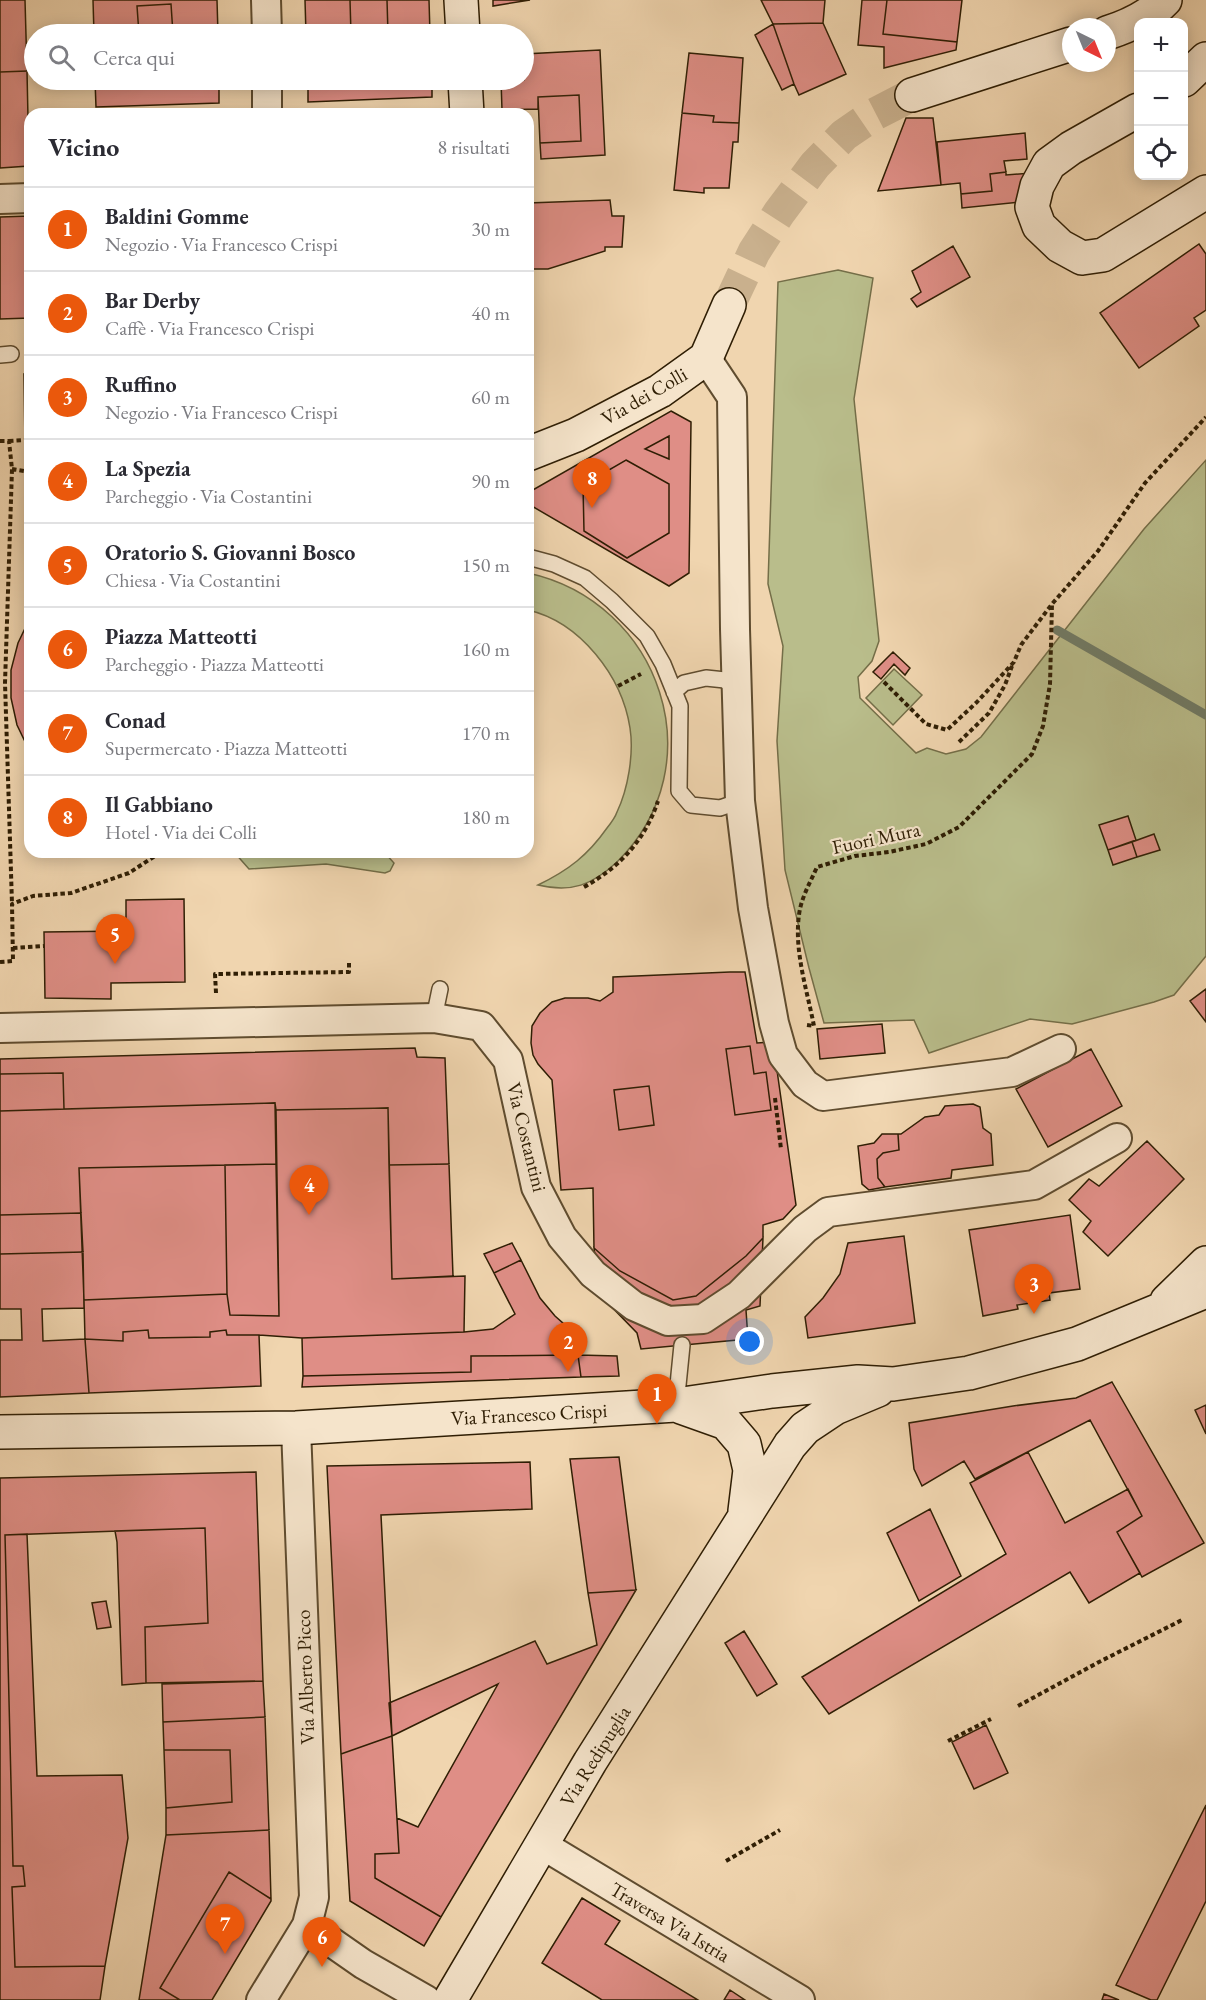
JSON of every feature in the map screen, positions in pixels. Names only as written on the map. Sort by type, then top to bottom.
[{"type":"street","points":[[266,0],[267,24]]},
{"type":"street","points":[[461,0],[462,24]]},
{"type":"street","points":[[1116,30],[1130,25],[1157,8],[1165,0]]},
{"type":"street","points":[[912,95],[1062,47]]},
{"type":"street","points":[[1188,76],[1206,59]]},
{"type":"street","points":[[267,90],[267,108]]},
{"type":"street","points":[[466,90],[467,108]]},
{"type":"street","points":[[1134,112],[1071,148],[1048,164],[1037,186],[1032,207],[1039,226],[1060,246],[1082,258],[1103,255],[1206,192]]},
{"type":"street","points":[[0,199],[24,198]]},
{"type":"street","name":"Via dei Colli","points":[[534,452],[576,435],[660,391],[706,358],[729,305]]},
{"type":"street","points":[[706,358],[732,397],[740,801],[753,908],[774,1023],[783,1055],[805,1084],[823,1096],[1012,1072],[1061,1049]]},
{"type":"street","name":"Via Costantini","points":[[0,1028],[434,1018],[482,1026],[508,1060],[536,1186],[562,1237],[593,1274],[633,1306],[668,1321],[703,1319],[738,1295],[805,1229],[828,1212],[1034,1185],[1117,1138]]},
{"type":"street","name":"Via Francesco Crispi","points":[[1155,1312],[1206,1263]]},
{"type":"street","name":"Via Francesco Crispi","points":[[0,1432],[296,1428],[676,1405],[858,1382],[893,1384],[969,1373],[1077,1344],[1206,1291]]},
{"type":"street","name":"Via Redipuglia","points":[[450,2000],[541,1844],[790,1445],[805,1428],[835,1408],[893,1384]]},
{"type":"street","name":"Via Redipuglia","points":[[676,1405],[726,1423],[744,1444],[750,1470],[745,1516]]},
{"type":"street","name":"Via Alberto Picco","points":[[261,2000],[307,1925],[314,1897],[296,1428]]},
{"type":"street","name":"Traversa Via Istria","points":[[541,1844],[800,2000]]},
{"type":"street","points":[[307,1925],[363,1964],[426,2000]]},
{"type":"lane","points":[[534,559],[554,564],[585,578],[647,636],[663,664],[680,706],[679,792],[691,805],[720,808],[740,801]]},
{"type":"lane","points":[[674,692],[684,683],[705,678],[725,680],[737,691]]},
{"type":"lane","points":[[434,1018],[440,989]]},
{"type":"lane","points":[[676,1405],[682,1345]]},
{"type":"path","points":[[959,742],[989,713],[1005,685],[1022,645],[1052,604],[1098,551],[1145,483],[1206,417]]},
{"type":"path","points":[[0,441],[24,440]]},
{"type":"path","points":[[0,962],[13,961],[5,683],[12,469],[9,441]]},
{"type":"path","points":[[12,469],[24,471]]},
{"type":"path","name":"Fuori Mura","points":[[774,1023],[814,1026],[799,949],[799,915],[804,894],[817,867],[855,856],[926,844],[959,827],[1032,754],[1043,726],[1050,684],[1052,604]]},
{"type":"path","points":[[884,682],[926,724],[947,730],[1014,663]]},
{"type":"path","points":[[584,887],[607,874],[627,855],[643,833],[662,792]]},
{"type":"path","points":[[12,904],[33,896],[71,893],[129,873],[152,858]]},
{"type":"path","points":[[13,948],[44,946]]},
{"type":"path","points":[[218,1023],[215,974],[349,972],[349,960]]},
{"type":"path","points":[[1018,1706],[1182,1620]]},
{"type":"path","points":[[948,1741],[991,1719]]},
{"type":"path","points":[[726,1861],[780,1830]]},
{"type":"green space","points":[[838,270],[873,278],[854,399],[879,641],[872,661],[858,677],[860,698],[916,753],[927,748],[946,754],[966,749],[981,737],[1144,529],[1206,460],[1206,956],[1174,995],[1072,1024],[1030,1019],[929,1053],[914,1020],[824,1023],[785,870],[777,741],[783,646],[768,584],[778,282]]},
{"type":"green space","points":[[534,575],[574,590],[612,617],[641,652],[660,692],[667,736],[664,780],[647,823],[617,862],[608,870],[581,885],[561,888],[538,885],[577,861],[600,838],[614,818],[621,803],[629,771],[631,738],[625,708],[608,671],[581,639],[565,626],[534,612]]},
{"type":"green space","points":[[894,669],[922,695],[893,725],[866,698]]},
{"type":"green space","points":[[239,858],[389,858],[394,863],[390,871],[385,873],[326,864],[249,869]]},
{"type":"building","points":[[0,0],[25,0],[24,71],[0,72]]},
{"type":"building","points":[[93,0],[217,0],[218,24],[94,24]]},
{"type":"building","points":[[305,0],[429,0],[430,24],[306,24]]},
{"type":"building","points":[[350,0],[387,0],[388,24],[351,24]]},
{"type":"building","points":[[493,0],[530,0],[493,6]]},
{"type":"building","points":[[761,0],[825,0],[823,23],[773,24]]},
{"type":"building","points":[[862,0],[887,0],[883,34],[957,42],[956,50],[884,68],[884,47],[858,45]]},
{"type":"building","points":[[887,0],[962,0],[957,42],[883,34]]},
{"type":"building","points":[[171,4],[172,24],[138,24],[137,6]]},
{"type":"building","points":[[823,23],[846,74],[799,95],[773,24]]},
{"type":"building","points":[[773,24],[794,84],[782,90],[755,35]]},
{"type":"building","points":[[600,50],[605,155],[541,159],[540,143],[581,141],[579,95],[538,97],[538,109],[502,108],[501,90],[534,90],[534,53]]},
{"type":"building","points":[[689,53],[743,58],[739,123],[713,122],[714,116],[682,113]]},
{"type":"building","points":[[24,71],[24,90],[27,90],[28,108],[24,108],[24,166],[0,168],[0,72]]},
{"type":"building","points":[[95,90],[219,90],[219,103],[96,107]]},
{"type":"building","points":[[308,90],[432,90],[432,97],[308,102]]},
{"type":"building","points":[[579,95],[581,141],[540,143],[538,97]]},
{"type":"building","points":[[682,113],[714,116],[713,122],[739,123],[738,142],[733,142],[729,188],[704,188],[704,193],[674,190]]},
{"type":"building","points":[[906,118],[933,118],[941,185],[878,191]]},
{"type":"building","points":[[1025,133],[1027,159],[1004,161],[1006,172],[990,174],[992,191],[961,194],[960,183],[941,185],[937,142]]},
{"type":"building","points":[[1006,172],[1006,175],[1031,173],[1021,202],[962,208],[961,194],[992,191],[990,174]]},
{"type":"building","points":[[610,200],[612,216],[624,216],[622,247],[605,247],[605,251],[548,269],[534,269],[534,203]]},
{"type":"building","points":[[24,216],[24,318],[0,319],[0,217]]},
{"type":"building","points":[[1199,244],[1206,254],[1206,310],[1194,318],[1199,326],[1139,368],[1100,313]]},
{"type":"building","points":[[953,246],[970,277],[917,307],[911,299],[921,292],[912,271]]},
{"type":"building","points":[[671,411],[691,422],[689,573],[669,586],[534,507],[534,489]]},
{"type":"building","points":[[669,436],[669,459],[645,449]]},
{"type":"building","points":[[626,460],[669,484],[669,533],[627,558],[584,531],[583,485]]},
{"type":"building","points":[[24,630],[24,740],[17,725],[11,698],[11,670]]},
{"type":"building","points":[[893,652],[910,668],[905,675],[894,664],[881,679],[873,672]]},
{"type":"building","points":[[1128,816],[1136,840],[1108,850],[1099,825]]},
{"type":"building","points":[[1154,834],[1160,850],[1137,857],[1132,842]]},
{"type":"building","points":[[1132,842],[1137,857],[1113,865],[1108,850]]},
{"type":"building","points":[[184,899],[185,982],[111,983],[111,999],[45,998],[44,932],[126,931],[126,900]]},
{"type":"building","points":[[745,972],[757,1043],[773,1042],[796,1205],[783,1219],[763,1225],[763,1238],[746,1256],[696,1296],[673,1300],[620,1271],[594,1248],[593,1188],[561,1190],[552,1080],[533,1055],[532,1026],[540,1013],[552,1002],[565,998],[588,998],[600,1001],[613,992],[613,977]]},
{"type":"building","points":[[1206,989],[1206,1022],[1190,1001]]},
{"type":"building","points":[[882,1024],[885,1053],[820,1059],[817,1029]]},
{"type":"building","points":[[750,1046],[754,1074],[766,1072],[771,1110],[735,1115],[726,1049]]},
{"type":"building","points":[[415,1048],[417,1057],[445,1058],[449,1164],[389,1165],[388,1108],[276,1110],[275,1103],[64,1109],[63,1073],[0,1074],[0,1059]]},
{"type":"building","points":[[1091,1049],[1122,1106],[1048,1147],[1016,1089]]},
{"type":"building","points":[[63,1073],[64,1109],[0,1111],[0,1074]]},
{"type":"building","points":[[649,1086],[654,1125],[619,1130],[614,1090]]},
{"type":"building","points":[[275,1103],[276,1164],[79,1168],[81,1213],[0,1215],[0,1111]]},
{"type":"building","points":[[973,1104],[980,1107],[983,1128],[991,1134],[993,1165],[952,1170],[951,1178],[885,1187],[878,1178],[877,1159],[883,1153],[899,1150],[898,1134],[925,1117],[939,1115],[945,1106]]},
{"type":"building","points":[[388,1108],[392,1279],[465,1276],[464,1332],[302,1338],[227,1335],[226,1330],[210,1332],[210,1337],[149,1338],[148,1330],[123,1332],[123,1341],[85,1339],[84,1300],[227,1294],[230,1315],[279,1316],[276,1110]]},
{"type":"building","points":[[882,1134],[898,1134],[899,1150],[883,1153],[877,1159],[878,1178],[885,1187],[869,1190],[862,1184],[858,1146],[874,1143]]},
{"type":"building","points":[[1147,1141],[1184,1179],[1108,1256],[1083,1232],[1091,1221],[1069,1200],[1089,1179],[1099,1186]]},
{"type":"building","points":[[276,1164],[279,1316],[230,1315],[227,1294],[225,1165]]},
{"type":"building","points":[[449,1164],[453,1276],[392,1279],[389,1165]]},
{"type":"building","points":[[225,1165],[227,1294],[84,1300],[79,1168]]},
{"type":"building","points":[[81,1213],[83,1252],[0,1254],[0,1215]]},
{"type":"building","points":[[1070,1215],[1080,1289],[1049,1293],[1050,1300],[1017,1305],[1018,1309],[983,1316],[969,1230]]},
{"type":"building","points":[[904,1236],[915,1323],[808,1338],[805,1317],[823,1298],[840,1274],[848,1243]]},
{"type":"building","points":[[763,1238],[760,1306],[746,1310],[748,1339],[641,1349],[637,1333],[603,1298],[599,1289],[594,1248],[620,1271],[673,1300],[696,1296],[746,1256]]},
{"type":"building","points":[[512,1243],[521,1260],[494,1273],[484,1254]]},
{"type":"building","points":[[83,1252],[84,1308],[42,1309],[43,1341],[85,1339],[89,1393],[0,1397],[0,1340],[22,1340],[21,1309],[0,1309],[0,1254]]},
{"type":"building","points":[[521,1260],[540,1298],[573,1332],[578,1355],[471,1356],[471,1372],[303,1376],[302,1338],[493,1329],[515,1314],[494,1273]]},
{"type":"building","points":[[148,1330],[149,1338],[210,1337],[210,1332],[226,1330],[227,1335],[259,1335],[261,1386],[89,1393],[85,1339],[123,1341],[123,1332]]},
{"type":"building","points":[[578,1355],[617,1356],[619,1376],[581,1377]]},
{"type":"building","points":[[578,1355],[581,1377],[302,1387],[303,1376],[471,1372],[471,1356]]},
{"type":"building","points":[[1112,1382],[1204,1543],[1142,1577],[1117,1532],[1142,1516],[1090,1420],[975,1479],[964,1461],[922,1486],[914,1469],[909,1423],[1076,1398]]},
{"type":"building","points":[[1206,1405],[1206,1434],[1195,1410]]},
{"type":"building","points":[[1028,1452],[1065,1523],[1128,1489],[1142,1516],[1117,1532],[1140,1573],[1089,1603],[1070,1572],[829,1714],[802,1677],[1006,1554],[970,1483]]},
{"type":"building","points":[[619,1457],[636,1590],[588,1593],[570,1459]]},
{"type":"building","points":[[530,1462],[532,1509],[381,1515],[392,1736],[341,1754],[327,1466]]},
{"type":"building","points":[[256,1472],[263,1681],[146,1683],[145,1627],[208,1623],[205,1528],[5,1535],[13,1866],[23,1866],[25,1886],[12,1887],[15,1967],[105,1966],[100,2000],[0,2000],[0,1478]]},
{"type":"building","points":[[930,1509],[961,1576],[919,1601],[887,1533]]},
{"type":"building","points":[[205,1528],[208,1623],[145,1627],[146,1683],[122,1685],[115,1531]]},
{"type":"building","points":[[27,1534],[37,1776],[122,1775],[128,1838],[105,1966],[15,1967],[12,1887],[25,1886],[23,1866],[13,1866],[5,1535]]},
{"type":"building","points":[[636,1590],[441,1917],[375,1878],[375,1854],[399,1853],[397,1818],[418,1827],[498,1684],[392,1736],[389,1703],[535,1641],[547,1664],[597,1645],[588,1593]]},
{"type":"building","points":[[106,1601],[111,1627],[97,1629],[92,1603]]},
{"type":"building","points":[[744,1631],[777,1684],[757,1696],[725,1643]]},
{"type":"building","points":[[263,1681],[265,1717],[163,1722],[162,1684]]},
{"type":"building","points":[[265,1717],[269,1830],[166,1835],[166,1808],[232,1802],[230,1750],[164,1750],[163,1722]]},
{"type":"building","points":[[986,1725],[1008,1773],[974,1789],[952,1742]]},
{"type":"building","points":[[392,1736],[399,1853],[375,1854],[375,1878],[441,1917],[424,1946],[350,1901],[341,1754]]},
{"type":"building","points":[[164,1750],[230,1750],[232,1802],[166,1808]]},
{"type":"building","points":[[1206,1805],[1206,1901],[1157,2000],[1151,2000],[1116,1985]]},
{"type":"building","points":[[269,1830],[271,1899],[229,1872],[160,1988],[180,2000],[139,2000],[166,1835]]},
{"type":"building","points":[[229,1872],[271,1901],[212,2000],[180,2000],[160,1988]]},
{"type":"building","points":[[582,1898],[620,1921],[605,1944],[698,2000],[602,2000],[542,1963]]},
{"type":"building","points":[[730,1990],[745,2000],[724,2000]]},
{"type":"building","points":[[1104,1994],[1119,2000],[1102,2000]]},
{"type":"waterway","points":[[1057,630],[1206,715]]},
{"type":"tunnel","points":[[729,305],[754,252],[779,213],[815,165],[844,135],[873,115],[912,95]]},
{"type":"place","name":"Il Gabbiano","points":[[592,508]]},
{"type":"place","name":"Oratorio S. Giovanni Bosco","points":[[115,964]]},
{"type":"place","name":"La Spezia","points":[[309,1215]]},
{"type":"place","name":"Ruffino","points":[[1034,1314]]},
{"type":"place","name":"Bar Derby","points":[[568,1372]]},
{"type":"place","name":"Baldini Gomme","points":[[657,1424]]},
{"type":"place","name":"Conad","points":[[225,1954]]},
{"type":"place","name":"Piazza Matteotti","points":[[322,1967]]}]
